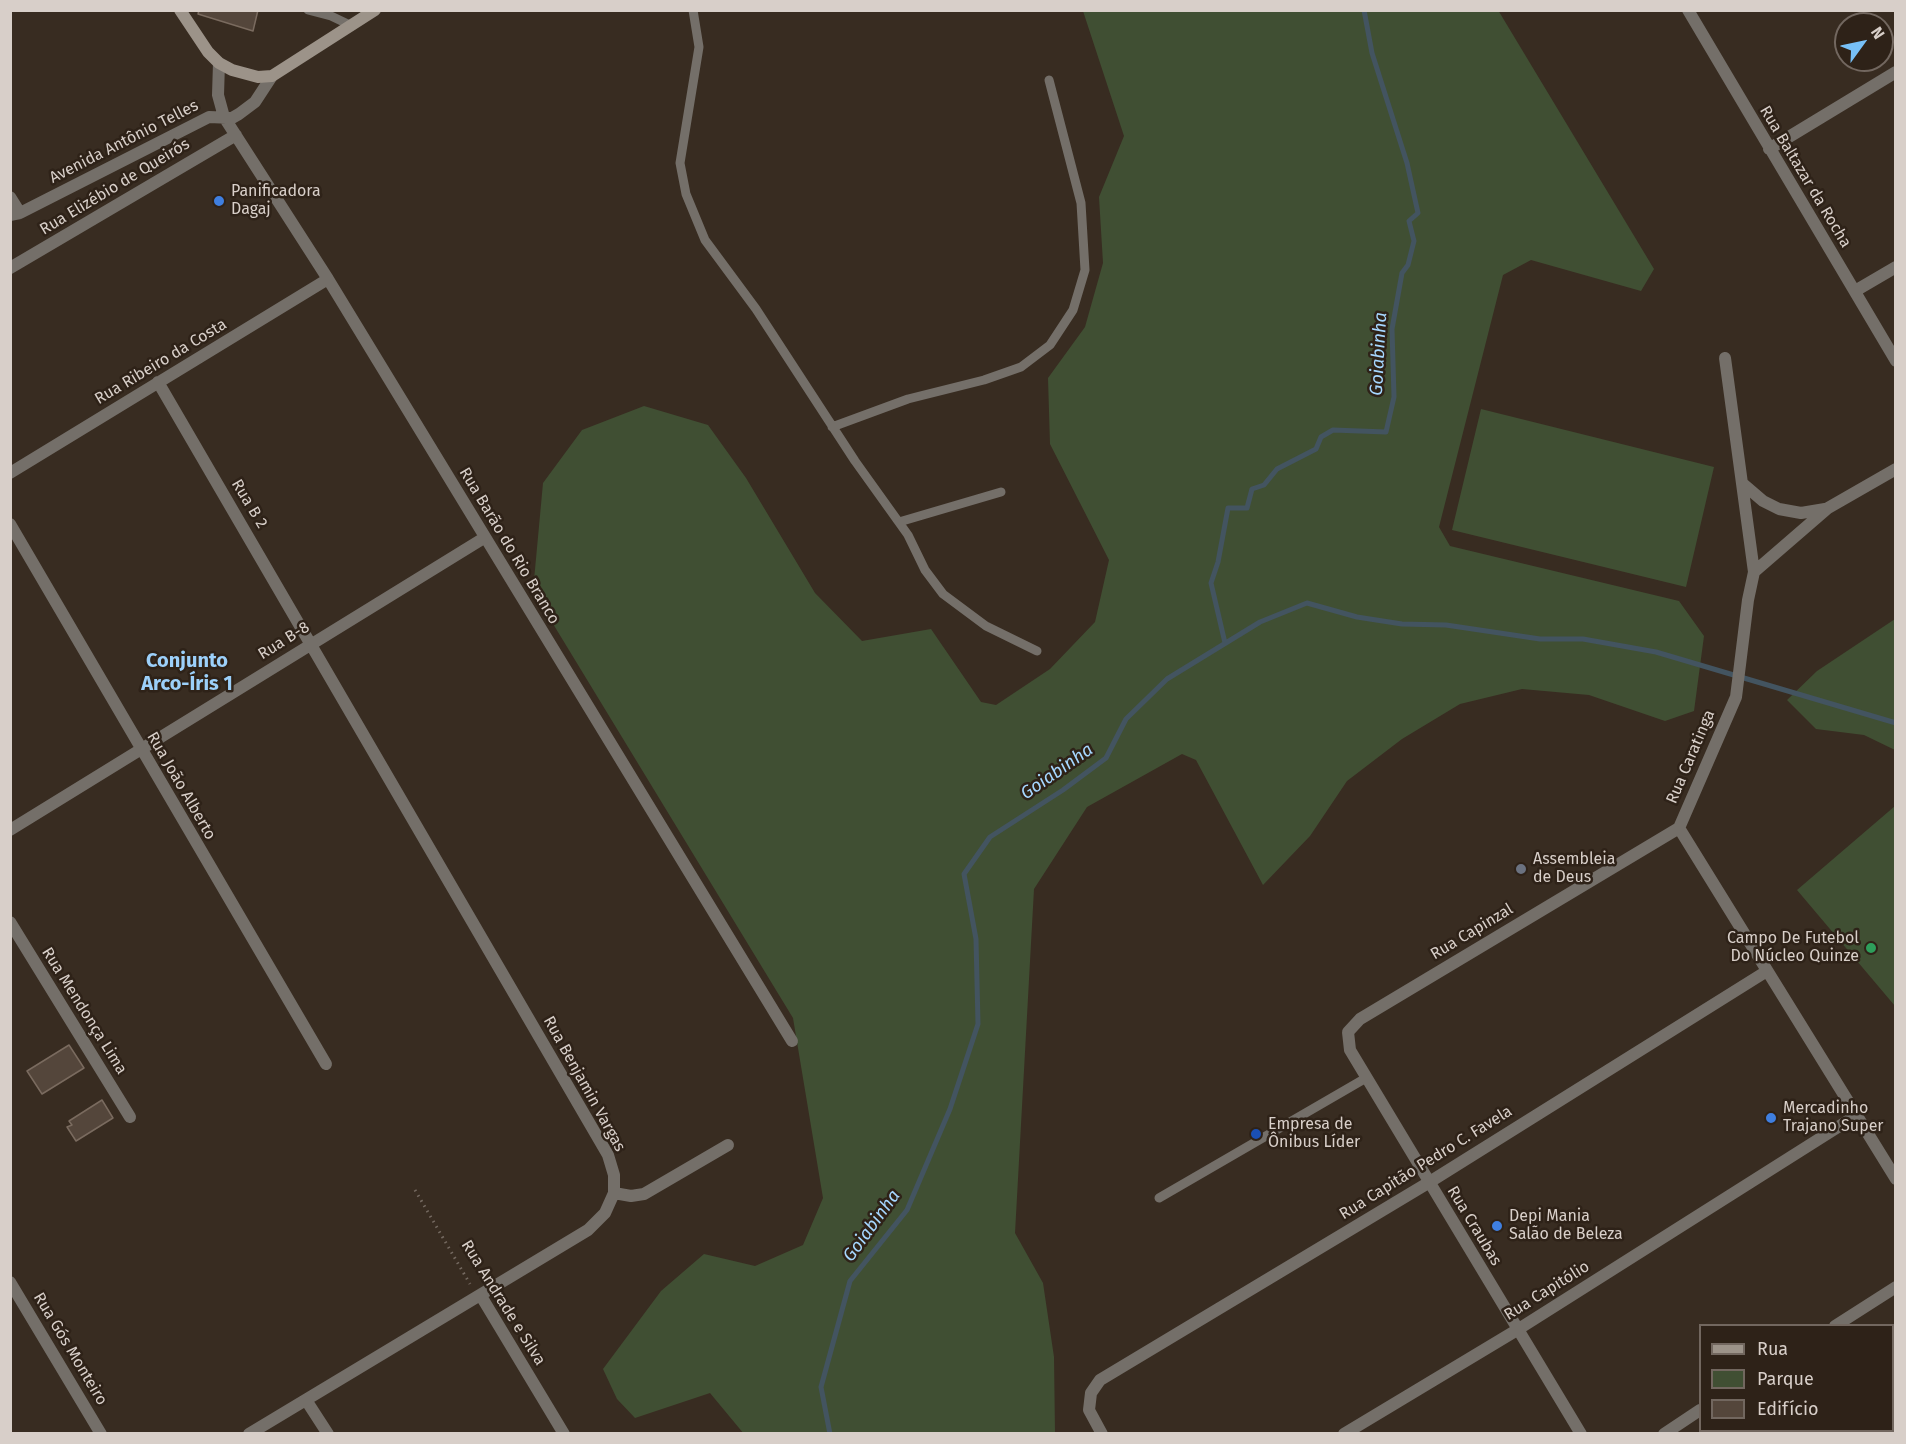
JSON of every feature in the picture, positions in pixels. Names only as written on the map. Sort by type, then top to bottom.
[{"type":"street","points":[[180,10],[208,52],[219,63],[244,74],[272,76],[375,10]]},
{"type":"street","name":"Rua Baltazar da Rocha","points":[[1688,10],[1896,361]]},
{"type":"street","name":"Rua Barão do Rio Branco","points":[[219,63],[218,95],[224,117],[328,279],[792,1041]]},
{"type":"street","points":[[1769,149],[1896,72]]},
{"type":"street","name":"Avenida Antônio Telles","points":[[15,214],[209,117],[232,118],[255,102],[272,76]]},
{"type":"street","name":"Rua Elizébio de Queirós","points":[[10,268],[236,135]]},
{"type":"street","points":[[10,197],[15,214]]},
{"type":"street","points":[[1855,291],[1896,267]]},
{"type":"street","name":"Rua Ribeiro da Costa","points":[[10,473],[328,279]]},
{"type":"street","name":"Rua Caratinga","points":[[1725,357],[1754,572],[1748,600],[1736,697],[1679,828],[1896,1179]]},
{"type":"street","name":"Rua B 2","points":[[158,382],[312,643]]},
{"type":"street","points":[[1754,572],[1828,508],[1896,469]]},
{"type":"street","points":[[1742,483],[1763,501],[1779,509],[1801,513],[1828,508]]},
{"type":"street","name":"Rua João Alberto","points":[[10,524],[140,750],[326,1064]]},
{"type":"street","name":"Rua B-8","points":[[10,830],[484,538]]},
{"type":"street","name":"Rua Benjamin Vargas","points":[[312,643],[608,1155],[614,1175],[614,1193]]},
{"type":"street","name":"Rua Capinzal","points":[[1348,1032],[1360,1019],[1679,828]]},
{"type":"street","name":"Rua Mendonça Lima","points":[[10,922],[130,1117]]},
{"type":"street","name":"Rua Capitão Pedro C. Favela","points":[[1102,1434],[1089,1410],[1091,1393],[1100,1380],[1428,1182],[1767,971]]},
{"type":"street","name":"Rua Craubas","points":[[1348,1032],[1350,1050],[1366,1078],[1516,1330],[1581,1434]]},
{"type":"street","name":"Rua Capitólio","points":[[1344,1434],[1516,1330],[1857,1115]]},
{"type":"street","points":[[249,1434],[588,1230],[605,1213],[614,1193],[631,1196],[644,1194],[728,1145]]},
{"type":"street","name":"Rua Gós Monteiro","points":[[10,1282],[101,1434]]},
{"type":"street","points":[[1838,1324],[1896,1287]]},
{"type":"street","name":"Rua Andrade e Silva","points":[[481,1296],[564,1434]]},
{"type":"street","points":[[306,1400],[328,1434]]},
{"type":"street","points":[[1664,1434],[1699,1411]]},
{"type":"lane","points":[[308,10],[331,16],[351,26]]},
{"type":"lane","points":[[693,10],[699,47],[680,163],[686,194],[705,240],[756,309],[832,427],[899,522],[925,570],[943,594],[986,626],[1037,651]]},
{"type":"lane","points":[[832,427],[908,399],[984,380],[1021,367],[1050,345],[1073,310],[1085,270],[1081,203],[1049,80]]},
{"type":"lane","points":[[899,522],[1000,492]]},
{"type":"lane","points":[[1159,1198],[1366,1078]]},
{"type":"path","name":"Rua Andrade e Silva","points":[[415,1190],[462,1272],[481,1296]]},
{"type":"green space","points":[[1498,10],[1654,269],[1641,291],[1531,260],[1503,275],[1439,527],[1450,546],[1679,601],[1704,636],[1694,711],[1665,721],[1589,695],[1522,689],[1460,704],[1402,739],[1347,781],[1310,836],[1263,885],[1196,760],[1182,754],[1087,807],[1034,889],[1015,1233],[1043,1283],[1054,1357],[1055,1433],[744,1434],[710,1393],[635,1418],[617,1399],[603,1369],[661,1291],[704,1254],[755,1266],[803,1245],[823,1198],[793,1018],[533,591],[543,483],[582,430],[644,406],[708,425],[746,478],[815,593],[862,641],[931,629],[981,702],[996,705],[1050,669],[1095,622],[1109,560],[1050,444],[1048,378],[1085,327],[1103,263],[1099,197],[1124,136],[1083,11]]},
{"type":"green space","points":[[1481,409],[1714,467],[1686,587],[1452,530]]},
{"type":"green space","points":[[1895,619],[1895,750],[1864,735],[1816,729],[1787,700],[1817,671]]},
{"type":"green space","name":"Campo De Futebol Do Núcleo Quinze","points":[[1895,806],[1895,1006],[1797,890]]},
{"type":"building","points":[[199,10],[258,10],[253,31],[198,14]]},
{"type":"building","points":[[69,1045],[84,1068],[42,1094],[27,1071]]},
{"type":"building","points":[[102,1100],[113,1118],[76,1141],[67,1127],[72,1125],[69,1121]]},
{"type":"waterway","name":"Goiabinha","points":[[1225,643],[1211,583],[1218,562],[1228,508],[1247,508],[1252,489],[1264,485],[1277,469],[1316,449],[1321,437],[1333,430],[1386,432],[1394,397],[1392,329],[1402,273],[1408,265],[1414,241],[1409,221],[1418,213],[1407,163],[1372,53],[1364,10]]},
{"type":"waterway","name":"Goiabinha","points":[[830,1434],[821,1387],[850,1281],[907,1210],[950,1109],[978,1024],[976,939],[964,874],[990,837],[1063,790],[1106,758],[1126,719],[1167,679],[1260,622],[1307,603],[1357,617],[1402,624],[1446,625],[1540,639],[1583,639],[1656,652],[1896,723]]},
{"type":"place","name":"Panificadora Dagaj","points":[[219,201]]},
{"type":"place","name":"Assembleia de Deus","points":[[1521,869]]},
{"type":"place","name":"Campo De Futebol Do Núcleo Quinze","points":[[1871,948]]},
{"type":"place","name":"Mercadinho Trajano Super","points":[[1771,1118]]},
{"type":"place","name":"Empresa de Ônibus Líder","points":[[1256,1134]]},
{"type":"place","name":"Depi Mania Salão de Beleza","points":[[1497,1226]]},
{"type":"district","name":"Conjunto Arco-Íris 1","points":[[187,672]]}]
